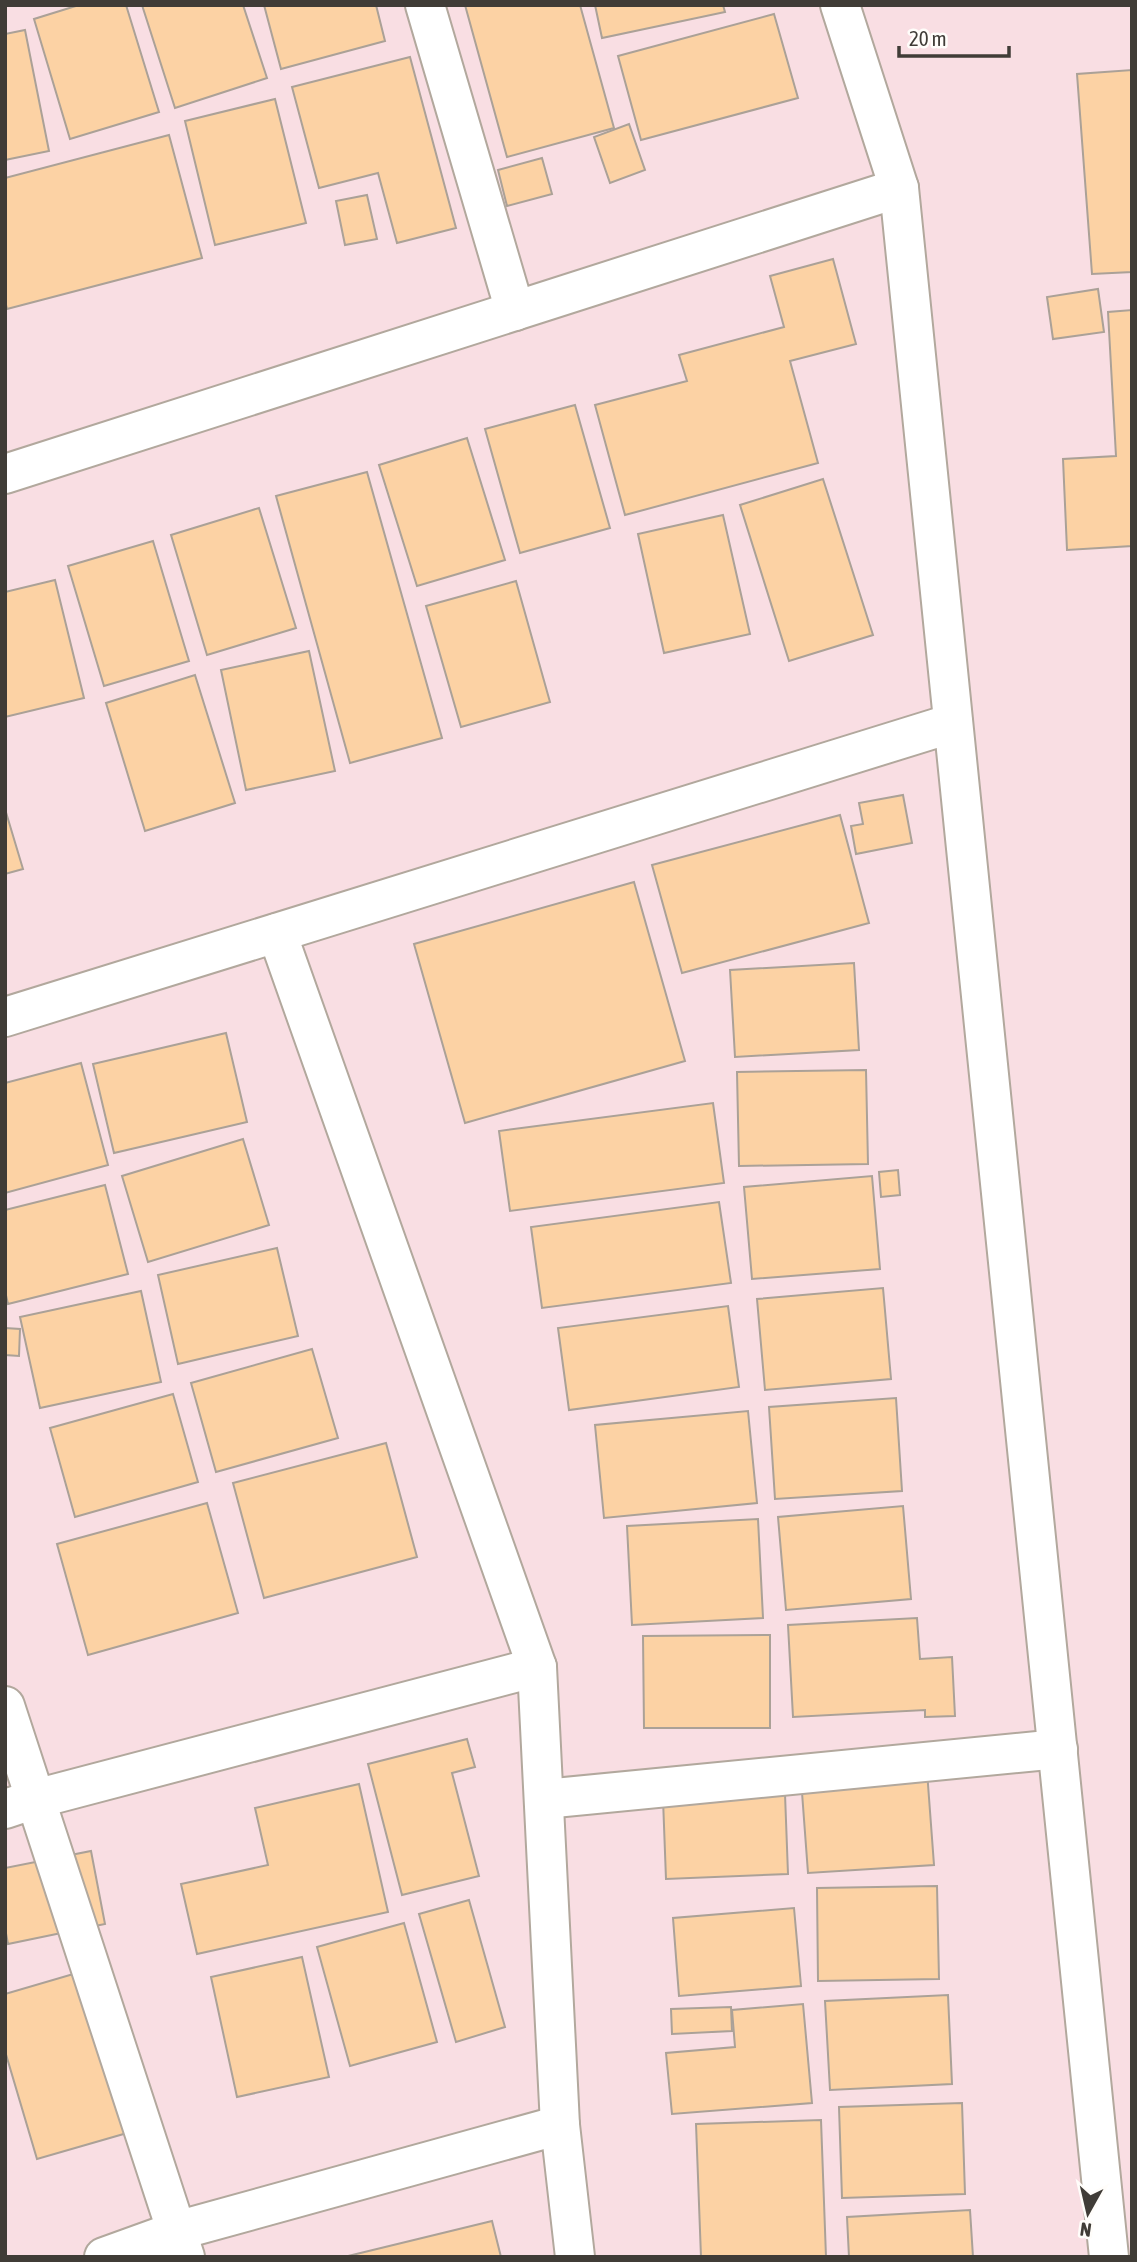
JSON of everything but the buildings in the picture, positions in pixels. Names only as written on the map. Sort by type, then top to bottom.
[{"type":"street","points":[[425,5],[515,311]]},
{"type":"street","points":[[840,5],[898,187],[1109,2257]]},
{"type":"street","points":[[5,474],[898,187]]},
{"type":"street","points":[[5,1017],[953,723]]},
{"type":"street","points":[[277,933],[537,1667],[560,2125],[575,2257]]},
{"type":"street","points":[[20,1804],[537,1667]]},
{"type":"street","points":[[5,1706],[20,1804],[181,2244]]},
{"type":"street","points":[[544,1799],[1058,1749]]},
{"type":"street","points":[[104,2257],[181,2244],[560,2125]]},
{"type":"shaded area","points":[[5,5],[1132,5],[1132,2257],[5,2257]]}]
